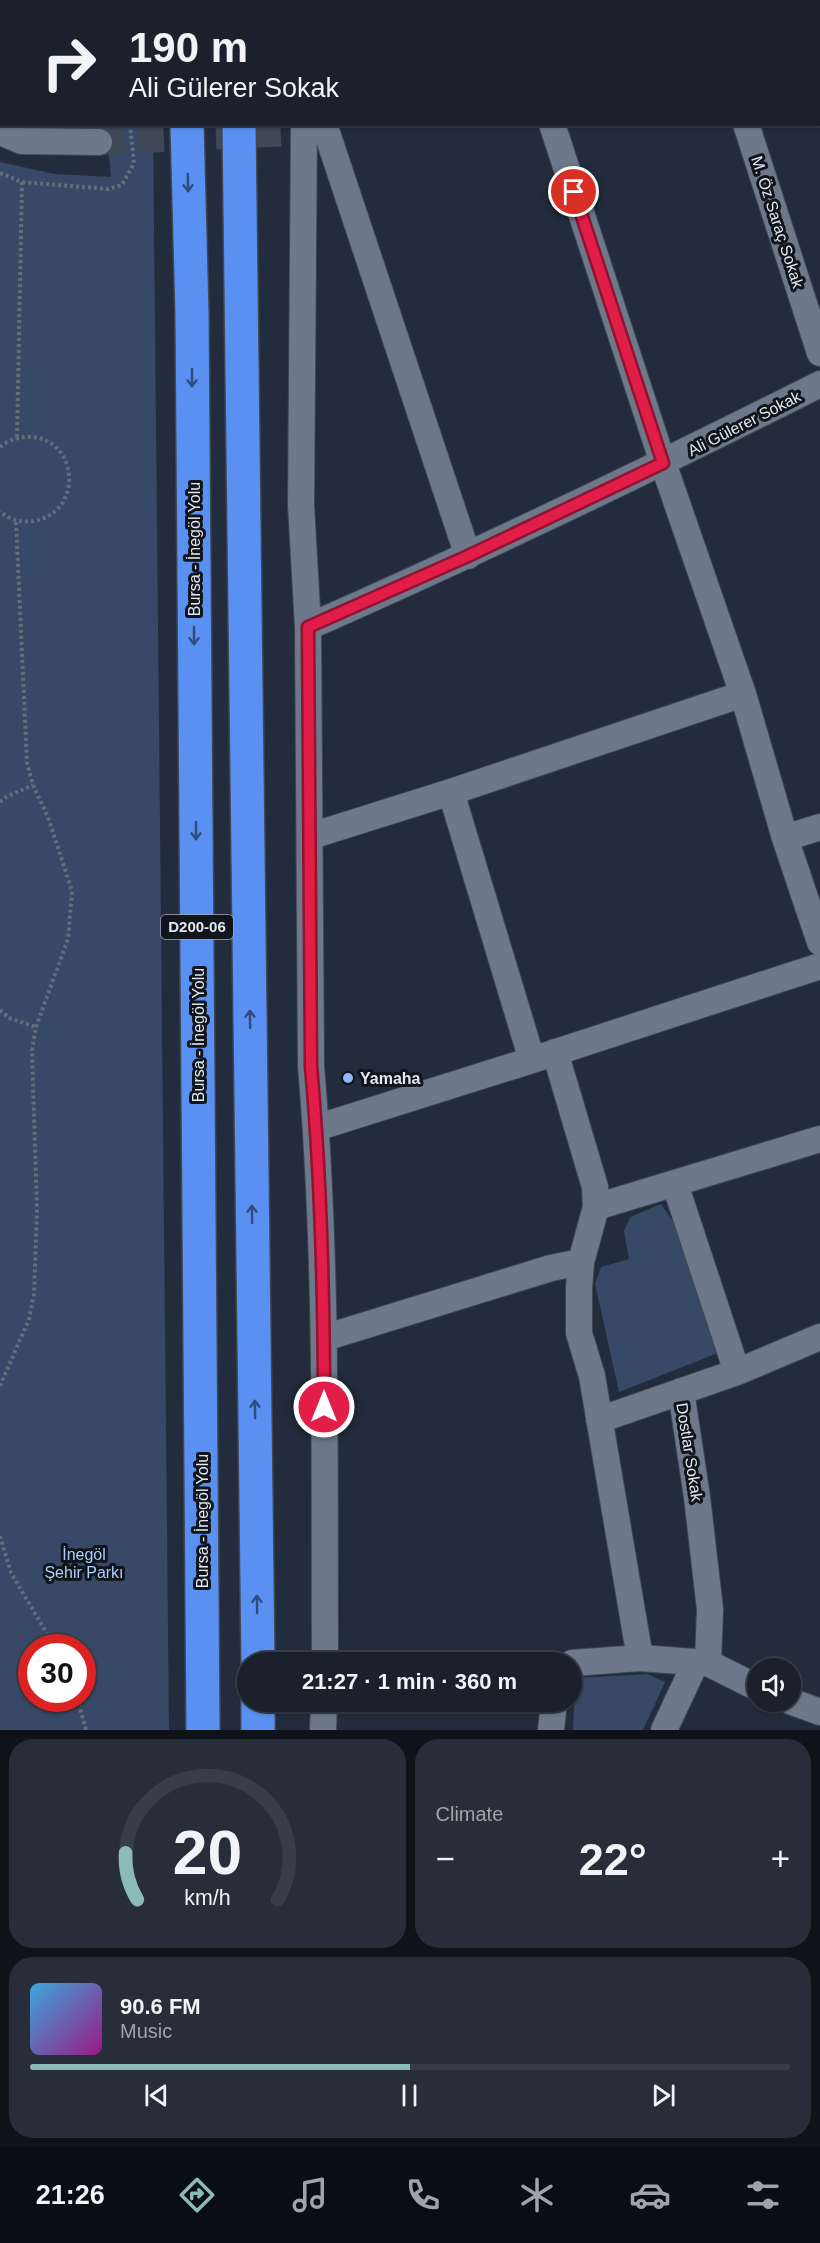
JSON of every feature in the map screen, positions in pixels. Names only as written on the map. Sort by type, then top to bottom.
[{"type":"highway","name":"Bursa - İnegöl Yolu","points":[[187,126],[192,326],[203,1730]]},
{"type":"highway","name":"D200-06","points":[[239,126],[258,1652]]},
{"type":"highway","points":[[258,1712],[258,1730]]},
{"type":"street","points":[[553,126],[663,463],[743,693],[785,838],[820,942]]},
{"type":"street","name":"M. Öz Saraç Sokak","points":[[747,126],[820,353]]},
{"type":"street","points":[[311,128],[468,556]]},
{"type":"street","points":[[311,128],[301,505],[308,627],[311,1066],[316,1128],[324,1338],[325,1652]]},
{"type":"street","points":[[0,132],[22,141],[99,142]]},
{"type":"street","name":"Ali Gülerer Sokak","points":[[308,627],[468,556],[663,463],[820,384]]},
{"type":"street","points":[[311,836],[451,792],[743,693]]},
{"type":"street","points":[[451,792],[543,1056],[595,1187],[596,1207],[581,1262],[579,1333],[592,1376],[640,1658]]},
{"type":"street","points":[[785,838],[820,827]]},
{"type":"street","points":[[316,1128],[820,966]]},
{"type":"street","points":[[596,1207],[820,1139]]},
{"type":"street","points":[[675,1184],[737,1372]]},
{"type":"street","points":[[324,1338],[551,1268],[581,1262]]},
{"type":"street","name":"Dostlar Sokak","points":[[702,1662],[710,1609],[697,1497],[681,1391],[737,1372],[820,1337]]},
{"type":"street","points":[[599,1420],[681,1391]]},
{"type":"street","points":[[582,1662],[640,1658],[702,1662],[747,1683]]},
{"type":"street","points":[[664,1730],[702,1662]]},
{"type":"street","points":[[801,1705],[820,1712]]},
{"type":"street","points":[[323,1730],[324,1712]]},
{"type":"street","points":[[551,1730],[553,1712]]},
{"type":"path","points":[[0,172],[22,182],[108,189],[122,185],[134,163],[130,126]]},
{"type":"path","points":[[17,437],[22,182]]},
{"type":"path","points":[[0,447],[17,437],[31,436],[45,440],[56,447],[65,458],[70,485],[65,499],[56,511],[45,518],[31,522],[16,521],[0,511]]},
{"type":"path","points":[[0,1386],[29,1319],[34,1294],[37,1210],[32,1050],[36,1027],[68,939],[72,891],[48,817],[33,784],[27,763],[16,521]]},
{"type":"path","points":[[0,802],[33,784]]},
{"type":"path","points":[[0,1010],[9,1018],[36,1027]]},
{"type":"path","points":[[0,1536],[11,1573],[47,1634]]},
{"type":"path","points":[[81,1712],[86,1730]]},
{"type":"green space","name":"İnegöl Şehir Parkı","points":[[24,126],[153,126],[169,1730],[0,1730],[0,162],[55,174],[111,177],[107,135],[56,135]]},
{"type":"green space","points":[[661,1204],[677,1227],[718,1353],[619,1392],[595,1284],[601,1267],[629,1259],[624,1231],[630,1217]]},
{"type":"green space","points":[[647,1674],[665,1682],[643,1730],[573,1730],[574,1712],[582,1712],[582,1678]]},
{"type":"tunnel","points":[[99,142],[294,133]]},
{"type":"place","name":"Yamaha","points":[[348,1078]]},
{"type":"route","points":[[324,1407],[320,1218],[311,1066],[308,627],[468,556],[663,463],[574,192]]}]
